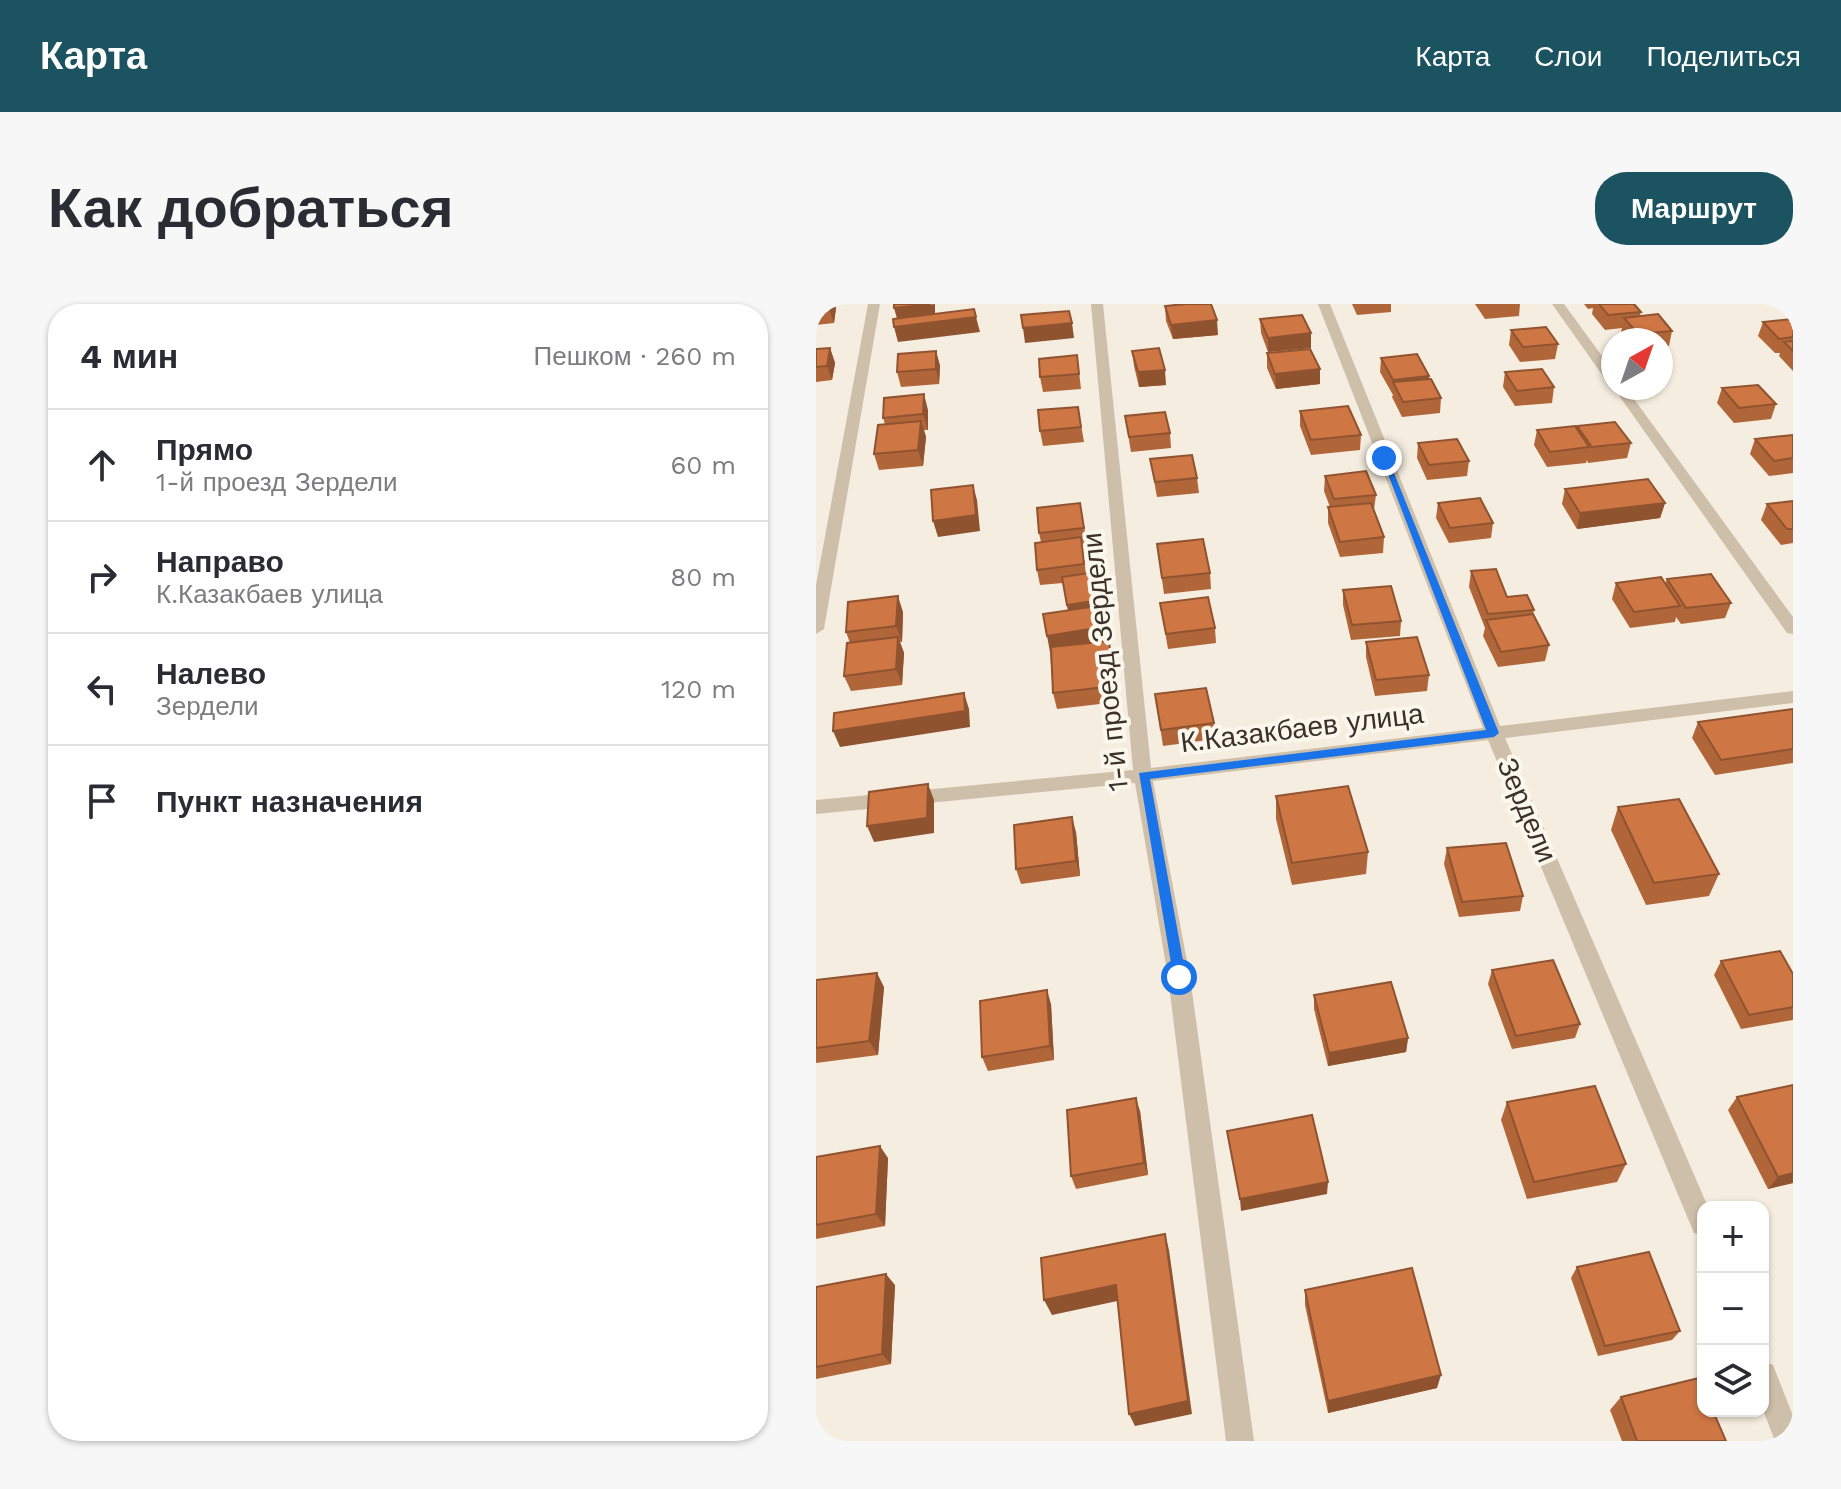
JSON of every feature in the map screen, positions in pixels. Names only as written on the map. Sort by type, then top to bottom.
[{"type":"street","points":[[816,629],[874,304]]},
{"type":"street","name":"1-й проезд Зердели","points":[[1097,304],[1143,776],[1179,977],[1240,1441]]},
{"type":"street","name":"Зердели","points":[[1324,304],[1494,733],[1697,1210]]},
{"type":"street","points":[[1558,304],[1601,363]]},
{"type":"street","points":[[1628,400],[1793,629]]},
{"type":"street","name":"К.Казакбаев улица","points":[[816,807],[1143,776],[1793,697]]},
{"type":"street","points":[[1769,1390],[1789,1441]]},
{"type":"building","points":[[816,304],[830,304],[829,309],[816,310]]},
{"type":"building","points":[[894,304],[931,304],[894,308]]},
{"type":"building","points":[[1211,304],[1217,320],[1171,325],[1165,306]]},
{"type":"building","points":[[1599,304],[1634,304],[1641,312],[1608,315]]},
{"type":"building","points":[[974,309],[976,317],[894,327],[893,319]]},
{"type":"building","points":[[1069,311],[1072,323],[1023,328],[1021,315]]},
{"type":"building","points":[[1658,314],[1670,328],[1633,328],[1624,318]]},
{"type":"building","points":[[1302,315],[1311,333],[1268,338],[1260,319]]},
{"type":"building","points":[[1793,319],[1793,337],[1779,339],[1763,322]]},
{"type":"building","points":[[1546,327],[1558,344],[1523,347],[1511,330]]},
{"type":"building","points":[[1793,341],[1793,351],[1784,342]]},
{"type":"building","points":[[830,348],[827,366],[816,367],[816,349]]},
{"type":"building","points":[[1159,348],[1165,370],[1138,372],[1132,351]]},
{"type":"building","points":[[1310,349],[1320,369],[1275,374],[1267,353]]},
{"type":"building","points":[[936,351],[936,369],[897,372],[898,354]]},
{"type":"building","points":[[1417,354],[1429,376],[1393,380],[1381,358]]},
{"type":"building","points":[[1077,355],[1079,374],[1040,377],[1039,359]]},
{"type":"building","points":[[1542,369],[1554,387],[1517,391],[1505,372]]},
{"type":"building","points":[[1431,379],[1441,398],[1403,402],[1393,382]]},
{"type":"building","points":[[1758,385],[1776,404],[1739,408],[1722,388]]},
{"type":"building","points":[[924,394],[923,414],[883,418],[884,398]]},
{"type":"building","points":[[1348,406],[1361,435],[1311,440],[1300,411]]},
{"type":"building","points":[[1078,407],[1081,427],[1040,431],[1038,410]]},
{"type":"building","points":[[1165,412],[1170,433],[1129,437],[1125,416]]},
{"type":"building","points":[[921,421],[918,450],[874,454],[878,425]]},
{"type":"building","points":[[1615,422],[1631,443],[1592,447],[1577,426]]},
{"type":"building","points":[[1575,426],[1589,447],[1550,452],[1537,430]]},
{"type":"building","points":[[1793,435],[1793,458],[1774,461],[1755,439]]},
{"type":"building","points":[[1457,439],[1469,461],[1429,465],[1418,443]]},
{"type":"building","points":[[1192,455],[1197,478],[1155,482],[1150,459]]},
{"type":"building","points":[[1366,471],[1376,495],[1334,499],[1325,476]]},
{"type":"building","points":[[1648,479],[1665,503],[1580,513],[1565,489]]},
{"type":"building","points":[[973,485],[976,515],[933,521],[931,490]]},
{"type":"building","points":[[1480,498],[1493,523],[1450,528],[1438,503]]},
{"type":"building","points":[[1793,501],[1793,529],[1787,529],[1767,504]]},
{"type":"building","points":[[1080,503],[1084,528],[1039,533],[1037,508]]},
{"type":"building","points":[[1371,503],[1384,537],[1340,542],[1328,507]]},
{"type":"building","points":[[1081,537],[1084,564],[1037,570],[1035,543]]},
{"type":"building","points":[[1203,539],[1210,573],[1162,578],[1157,544]]},
{"type":"building","points":[[1496,569],[1507,597],[1527,595],[1534,610],[1488,614],[1471,571]]},
{"type":"building","points":[[1096,572],[1101,600],[1067,605],[1062,577]]},
{"type":"building","points":[[1711,574],[1731,603],[1686,608],[1667,579]]},
{"type":"building","points":[[1661,577],[1680,606],[1634,612],[1616,583]]},
{"type":"building","points":[[1391,586],[1401,621],[1352,625],[1343,590]]},
{"type":"building","points":[[898,596],[896,626],[846,632],[848,602]]},
{"type":"building","points":[[1208,597],[1215,628],[1166,634],[1160,603]]},
{"type":"building","points":[[1097,606],[1102,627],[1047,636],[1043,614]]},
{"type":"building","points":[[1533,614],[1549,645],[1501,652],[1486,620]]},
{"type":"building","points":[[898,637],[896,669],[844,676],[847,643]]},
{"type":"building","points":[[1417,637],[1429,675],[1376,680],[1366,642]]},
{"type":"building","points":[[1109,641],[1114,686],[1053,693],[1051,647]]},
{"type":"building","points":[[1206,688],[1214,723],[1161,730],[1155,694]]},
{"type":"building","points":[[964,693],[965,711],[833,731],[834,713]]},
{"type":"building","points":[[1793,709],[1793,749],[1721,760],[1698,722]]},
{"type":"building","points":[[928,784],[927,818],[867,826],[869,792]]},
{"type":"building","points":[[1348,786],[1368,852],[1292,863],[1276,796]]},
{"type":"building","points":[[1679,799],[1719,874],[1654,883],[1618,807]]},
{"type":"building","points":[[1072,817],[1076,861],[1016,869],[1014,825]]},
{"type":"building","points":[[1506,843],[1523,896],[1462,902],[1447,848]]},
{"type":"building","points":[[1780,951],[1793,974],[1793,1007],[1749,1015],[1721,961]]},
{"type":"building","points":[[1553,960],[1580,1024],[1516,1036],[1492,970]]},
{"type":"building","points":[[877,973],[869,1041],[816,1048],[816,980]]},
{"type":"building","points":[[1391,982],[1408,1038],[1329,1053],[1314,995]]},
{"type":"building","points":[[1047,990],[1050,1046],[982,1057],[980,1001]]},
{"type":"building","points":[[1793,1085],[1793,1173],[1778,1177],[1737,1097]]},
{"type":"building","points":[[1595,1086],[1626,1164],[1534,1182],[1507,1102]]},
{"type":"building","points":[[1136,1098],[1144,1163],[1071,1176],[1067,1110]]},
{"type":"building","points":[[1312,1115],[1328,1182],[1240,1199],[1227,1131]]},
{"type":"building","points":[[880,1146],[876,1214],[816,1225],[816,1157]]},
{"type":"building","points":[[1165,1234],[1188,1401],[1129,1414],[1116,1285],[1044,1300],[1041,1258]]},
{"type":"building","points":[[1649,1252],[1680,1331],[1605,1346],[1577,1267]]},
{"type":"building","points":[[1412,1268],[1441,1375],[1328,1401],[1305,1290]]},
{"type":"building","points":[[886,1274],[882,1354],[816,1367],[816,1287]]},
{"type":"building","points":[[1697,1378],[1697,1417],[1716,1417],[1726,1441],[1637,1441],[1621,1397]]},
{"type":"route","points":[[1179,977],[1143,776],[1494,733],[1384,458]]}]
